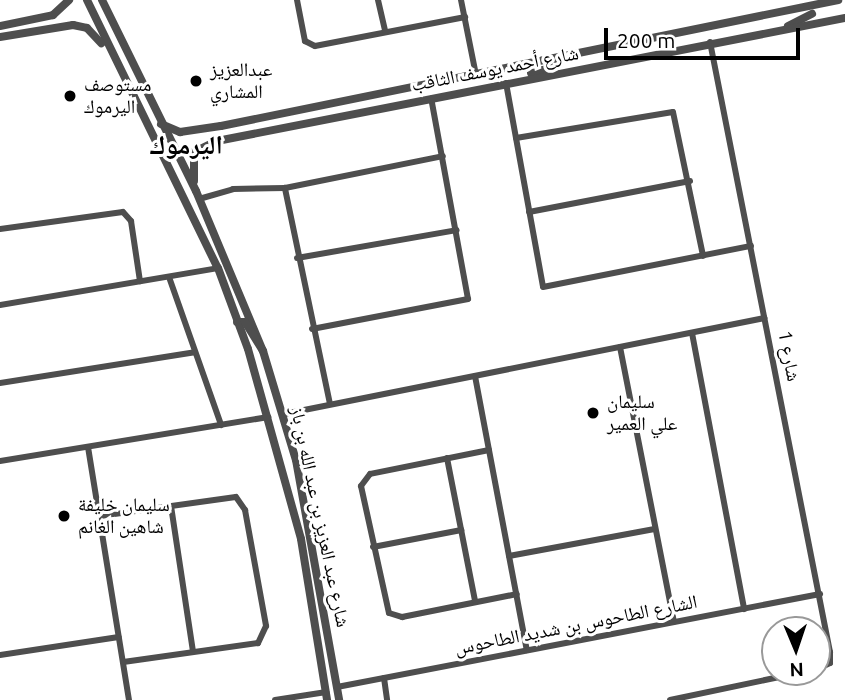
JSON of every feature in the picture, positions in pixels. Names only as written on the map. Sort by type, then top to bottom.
[{"type":"street","points":[[0,26],[40,19],[69,0]]},
{"type":"street","name":"شارع عبد العزيز بن عبد الله بن باز","points":[[87,0],[108,52],[218,268],[270,416],[301,539],[326,696]]},
{"type":"street","name":"شارع عبد العزيز بن عبد الله بن باز","points":[[102,0],[158,121],[197,195],[263,351],[284,414],[310,530],[339,700]]},
{"type":"street","points":[[297,0],[309,45],[465,17]]},
{"type":"street","points":[[379,0],[385,31]]},
{"type":"street","points":[[461,0],[476,75]]},
{"type":"street","name":"شارع أحمد يوسف الثاقب","points":[[158,121],[180,132],[242,121],[826,6],[838,0]]},
{"type":"street","points":[[788,26],[826,6]]},
{"type":"street","name":"شارع أحمد يوسف الثاقب","points":[[217,141],[788,26],[845,18]]},
{"type":"street","points":[[40,19],[41,29]]},
{"type":"street","points":[[0,37],[41,29],[87,28],[108,52]]},
{"type":"street","name":"شارع 1","points":[[710,42],[824,616]]},
{"type":"street","points":[[525,79],[553,66],[553,60]]},
{"type":"street","points":[[506,83],[543,287],[751,246]]},
{"type":"street","points":[[312,329],[468,299],[430,98]]},
{"type":"street","points":[[516,138],[673,112],[690,181],[703,256]]},
{"type":"street","points":[[242,121],[216,130],[217,141],[194,152],[197,195],[233,189],[285,188],[443,156]]},
{"type":"street","points":[[529,212],[690,181]]},
{"type":"street","points":[[285,188],[297,258],[330,404]]},
{"type":"street","points":[[0,229],[123,212],[131,221],[140,281]]},
{"type":"street","points":[[297,258],[457,230]]},
{"type":"street","points":[[0,304],[218,268]]},
{"type":"street","points":[[169,276],[221,425]]},
{"type":"street","points":[[223,282],[239,311],[247,310]]},
{"type":"street","points":[[284,414],[765,318]]},
{"type":"street","points":[[237,322],[245,322],[263,351]]},
{"type":"street","points":[[692,333],[744,609]]},
{"type":"street","points":[[620,347],[674,622]]},
{"type":"street","points":[[0,383],[195,352]]},
{"type":"street","points":[[475,376],[527,650]]},
{"type":"street","points":[[0,461],[270,416]]},
{"type":"street","points":[[88,447],[129,700]]},
{"type":"street","points":[[489,450],[363,478],[373,547],[392,615],[517,594]]},
{"type":"street","points":[[447,458],[475,601]]},
{"type":"street","points":[[290,494],[310,530]]},
{"type":"street","points":[[100,516],[229,497],[242,502],[266,626],[258,643],[123,662]]},
{"type":"street","points":[[171,506],[193,651]]},
{"type":"street","points":[[509,556],[656,529]]},
{"type":"street","points":[[373,547],[461,530]]},
{"type":"street","points":[[301,539],[310,541],[318,570]]},
{"type":"street","name":"الشارع الطاحوس بن شديد الطاحوس","points":[[337,687],[820,594]]},
{"type":"street","points":[[0,655],[119,637]]},
{"type":"street","points":[[384,678],[387,700]]},
{"type":"street","points":[[670,700],[761,681]]},
{"type":"street","points":[[275,700],[326,696]]},
{"type":"place","name":"عبدالعزيز المشاري","points":[[196,81]]},
{"type":"place","name":"مستوصف اليرموك","points":[[70,96]]},
{"type":"place","name":"سليمان علي العمير","points":[[593,413]]},
{"type":"place","name":"سليمان خليفة شاهين الغانم","points":[[64,516]]},
{"type":"district","name":"اليرموك","points":[[186,145]]}]
